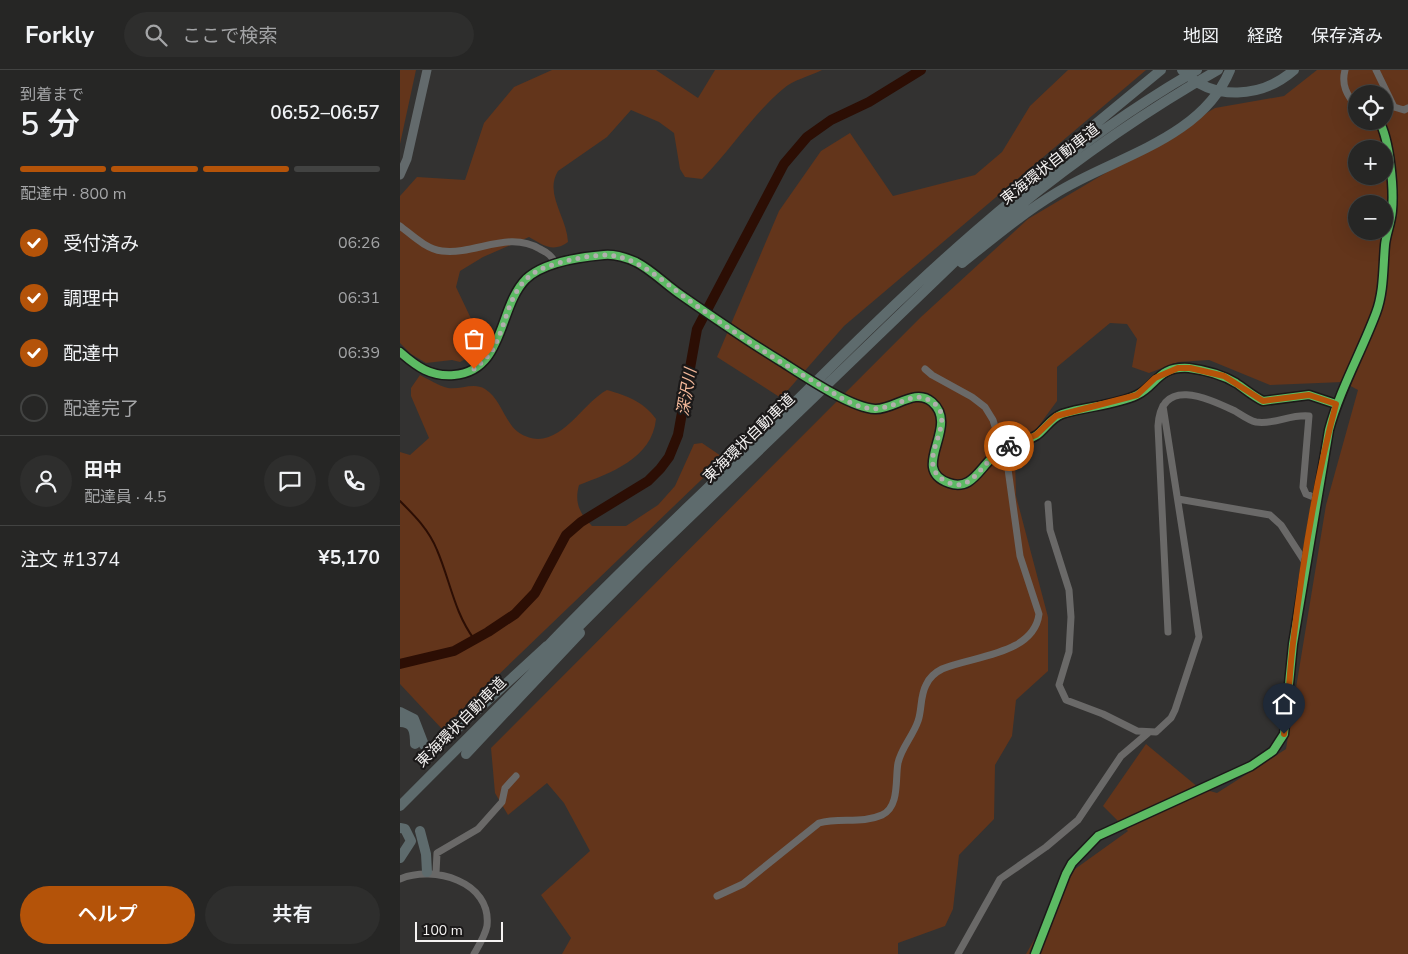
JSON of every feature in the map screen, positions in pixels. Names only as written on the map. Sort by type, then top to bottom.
[{"type":"highway","points":[[1182,70],[1206,86],[1237,93],[1276,84],[1294,70]]},
{"type":"highway","name":"東海環状自動車道","points":[[400,798],[489,709],[553,641],[836,360],[946,256],[995,212],[1088,139],[1156,94],[1197,70]]},
{"type":"highway","points":[[881,332],[990,241],[1056,193],[1153,143],[1187,123],[1211,101],[1230,70]]},
{"type":"highway","name":"東海環状自動車道","points":[[400,806],[642,563],[970,247],[1028,198],[1109,137],[1216,71]]},
{"type":"highway","points":[[995,212],[1037,173],[1160,72]]},
{"type":"highway","points":[[466,754],[642,563]]},
{"type":"highway","points":[[400,712],[410,716],[417,723],[424,745],[428,748],[438,746],[553,641]]},
{"type":"highway","points":[[400,722],[409,723],[413,727],[415,744]]},
{"type":"highway","points":[[400,828],[405,829],[411,841],[400,858]]},
{"type":"highway","points":[[420,831],[432,873]]},
{"type":"main road","points":[[400,175],[407,159],[427,70]]},
{"type":"street","points":[[1345,70],[1342,79],[1348,96]]},
{"type":"street","points":[[1376,70],[1394,107],[1404,110],[1408,108]]},
{"type":"street","points":[[1035,954],[1066,874],[1072,863],[1098,836],[1251,766],[1264,758],[1278,744],[1284,734],[1293,644],[1305,562],[1316,498],[1336,404],[1376,312],[1381,295],[1386,240],[1392,212],[1392,196],[1384,130]]},
{"type":"street","points":[[400,226],[420,241],[441,251],[454,251],[508,241],[526,242],[552,256],[556,264]]},
{"type":"street","points":[[400,352],[423,370],[433,374],[460,375],[474,369],[493,349],[511,301],[518,288],[529,276],[556,264],[613,255],[639,264],[738,335],[804,376],[858,406],[872,410],[892,407],[908,399],[920,397],[928,399],[940,411],[942,420],[942,430],[931,460],[940,478],[949,484],[960,485],[970,482],[994,456],[1036,435],[1056,416],[1137,395],[1155,378],[1178,368],[1190,368],[1224,376],[1263,401],[1309,395],[1336,404]]},
{"type":"street","points":[[717,896],[742,884],[819,823],[830,819],[863,820],[883,815],[890,810],[896,792],[898,764],[918,721],[923,693],[928,681],[943,668],[990,655],[1026,640],[1032,634],[1039,614],[1020,556],[1019,540],[1011,504],[1010,483],[1003,450],[993,420],[985,407],[972,396],[932,375],[925,369]]},
{"type":"street","points":[[1168,632],[1158,426],[1163,406],[1173,396],[1188,393],[1238,412],[1253,421],[1269,423],[1297,415],[1309,416],[1303,487],[1306,494],[1316,498]]},
{"type":"street","points":[[1048,504],[1050,530],[1069,590],[1072,617],[1069,652],[1059,685],[1062,695],[1066,700],[1103,714],[1137,731],[1156,732],[1175,710],[1199,637],[1163,406]]},
{"type":"street","points":[[1178,499],[1270,516],[1281,525],[1305,562]]},
{"type":"street","points":[[958,954],[1000,879],[1046,847],[1078,820],[1121,756],[1148,733]]},
{"type":"street","points":[[432,873],[437,853],[478,829],[502,802],[505,788],[516,776]]},
{"type":"street","points":[[400,879],[432,873],[454,878],[479,897],[484,905],[487,926],[474,954]]},
{"type":"shaded area","points":[[400,70],[416,70],[400,144]]},
{"type":"shaded area","points":[[552,70],[656,70],[698,98],[715,70],[822,70],[783,89],[751,121],[702,179],[685,177],[680,169],[674,133],[659,122],[631,110],[607,137],[558,171],[554,180],[555,197],[567,233],[568,242],[558,247],[548,247],[529,237],[483,257],[460,271],[456,287],[475,327],[478,344],[476,353],[460,362],[452,360],[426,363],[411,354],[400,343],[400,196],[417,177],[465,180],[484,123],[514,87]]},
{"type":"shaded area","points":[[1068,70],[1146,70],[844,326],[781,398],[717,357],[779,211],[821,151],[850,133],[893,196],[975,175],[1002,152],[1030,106]]},
{"type":"shaded area","points":[[1317,70],[1408,70],[1408,954],[1026,954],[1075,869],[1128,831],[1103,806],[1146,744],[1199,788],[1217,793],[1286,749],[1326,505],[1358,390],[1343,382],[1270,385],[1209,360],[1178,362],[1149,373],[1132,367],[1137,339],[1127,324],[1110,323],[1057,367],[1057,401],[1015,458],[1016,496],[1048,617],[1048,671],[1016,700],[1012,736],[995,765],[994,819],[959,855],[953,909],[945,926],[898,943],[898,954],[562,954],[571,938],[541,895],[590,851],[564,803],[547,783],[508,815],[495,793],[491,748],[921,317],[1028,219],[1215,108],[1284,96]]},
{"type":"shaded area","points":[[420,375],[448,388],[476,386],[485,389],[495,398],[513,427],[518,432],[532,438],[544,438],[556,434],[607,390],[628,397],[646,408],[656,419],[653,433],[647,444],[628,462],[604,475],[579,485],[577,497],[579,508],[592,526],[626,526],[658,505],[675,486],[694,444],[702,443],[724,458],[442,729],[400,684],[400,452],[410,455],[429,438],[411,396],[411,388]]},
{"type":"waterway","name":"深沢川","points":[[400,664],[454,651],[515,614],[535,593],[566,535],[581,522],[648,481],[660,469],[669,457],[678,435],[697,329],[784,164],[807,137],[831,120],[869,102],[921,70]]},
{"type":"waterway","points":[[400,501],[421,524],[434,543],[457,607],[474,639]]},
{"type":"cycle path","points":[[1035,954],[1066,874],[1072,863],[1098,836],[1251,766],[1273,751],[1284,734],[1293,644],[1329,430],[1339,400],[1379,305],[1382,288],[1386,237],[1392,211],[1390,165],[1383,130]]},
{"type":"cycle path","points":[[400,352],[412,362],[431,373],[454,375],[471,371],[483,362],[492,350],[510,305],[526,279],[542,268],[552,264],[584,257],[608,255],[625,258],[642,265],[675,291],[743,338],[815,383],[853,403],[875,409],[919,397],[932,402],[939,412],[941,423],[933,458],[933,468],[938,477],[957,485],[974,478],[998,453],[1037,435],[1058,416],[1071,411],[1128,399],[1144,391],[1164,373],[1179,368],[1213,373],[1236,383],[1263,401],[1309,395],[1336,404]]},
{"type":"way so far","points":[[474,369],[485,360],[493,349],[499,338],[511,301],[518,288],[529,276],[556,264],[613,255],[639,264],[738,335],[804,376],[858,406],[872,410],[892,407],[908,399],[920,397],[928,399],[940,411],[942,420],[942,430],[933,450],[931,460],[940,478],[949,484],[960,485],[970,482],[978,476],[994,456],[1009,446]]},
{"type":"route","points":[[1009,446],[1036,435],[1056,416],[1127,399],[1144,390],[1155,378],[1165,372],[1178,368],[1190,368],[1224,376],[1263,401],[1309,395],[1336,404],[1329,430],[1305,562],[1293,644],[1284,734]]}]
